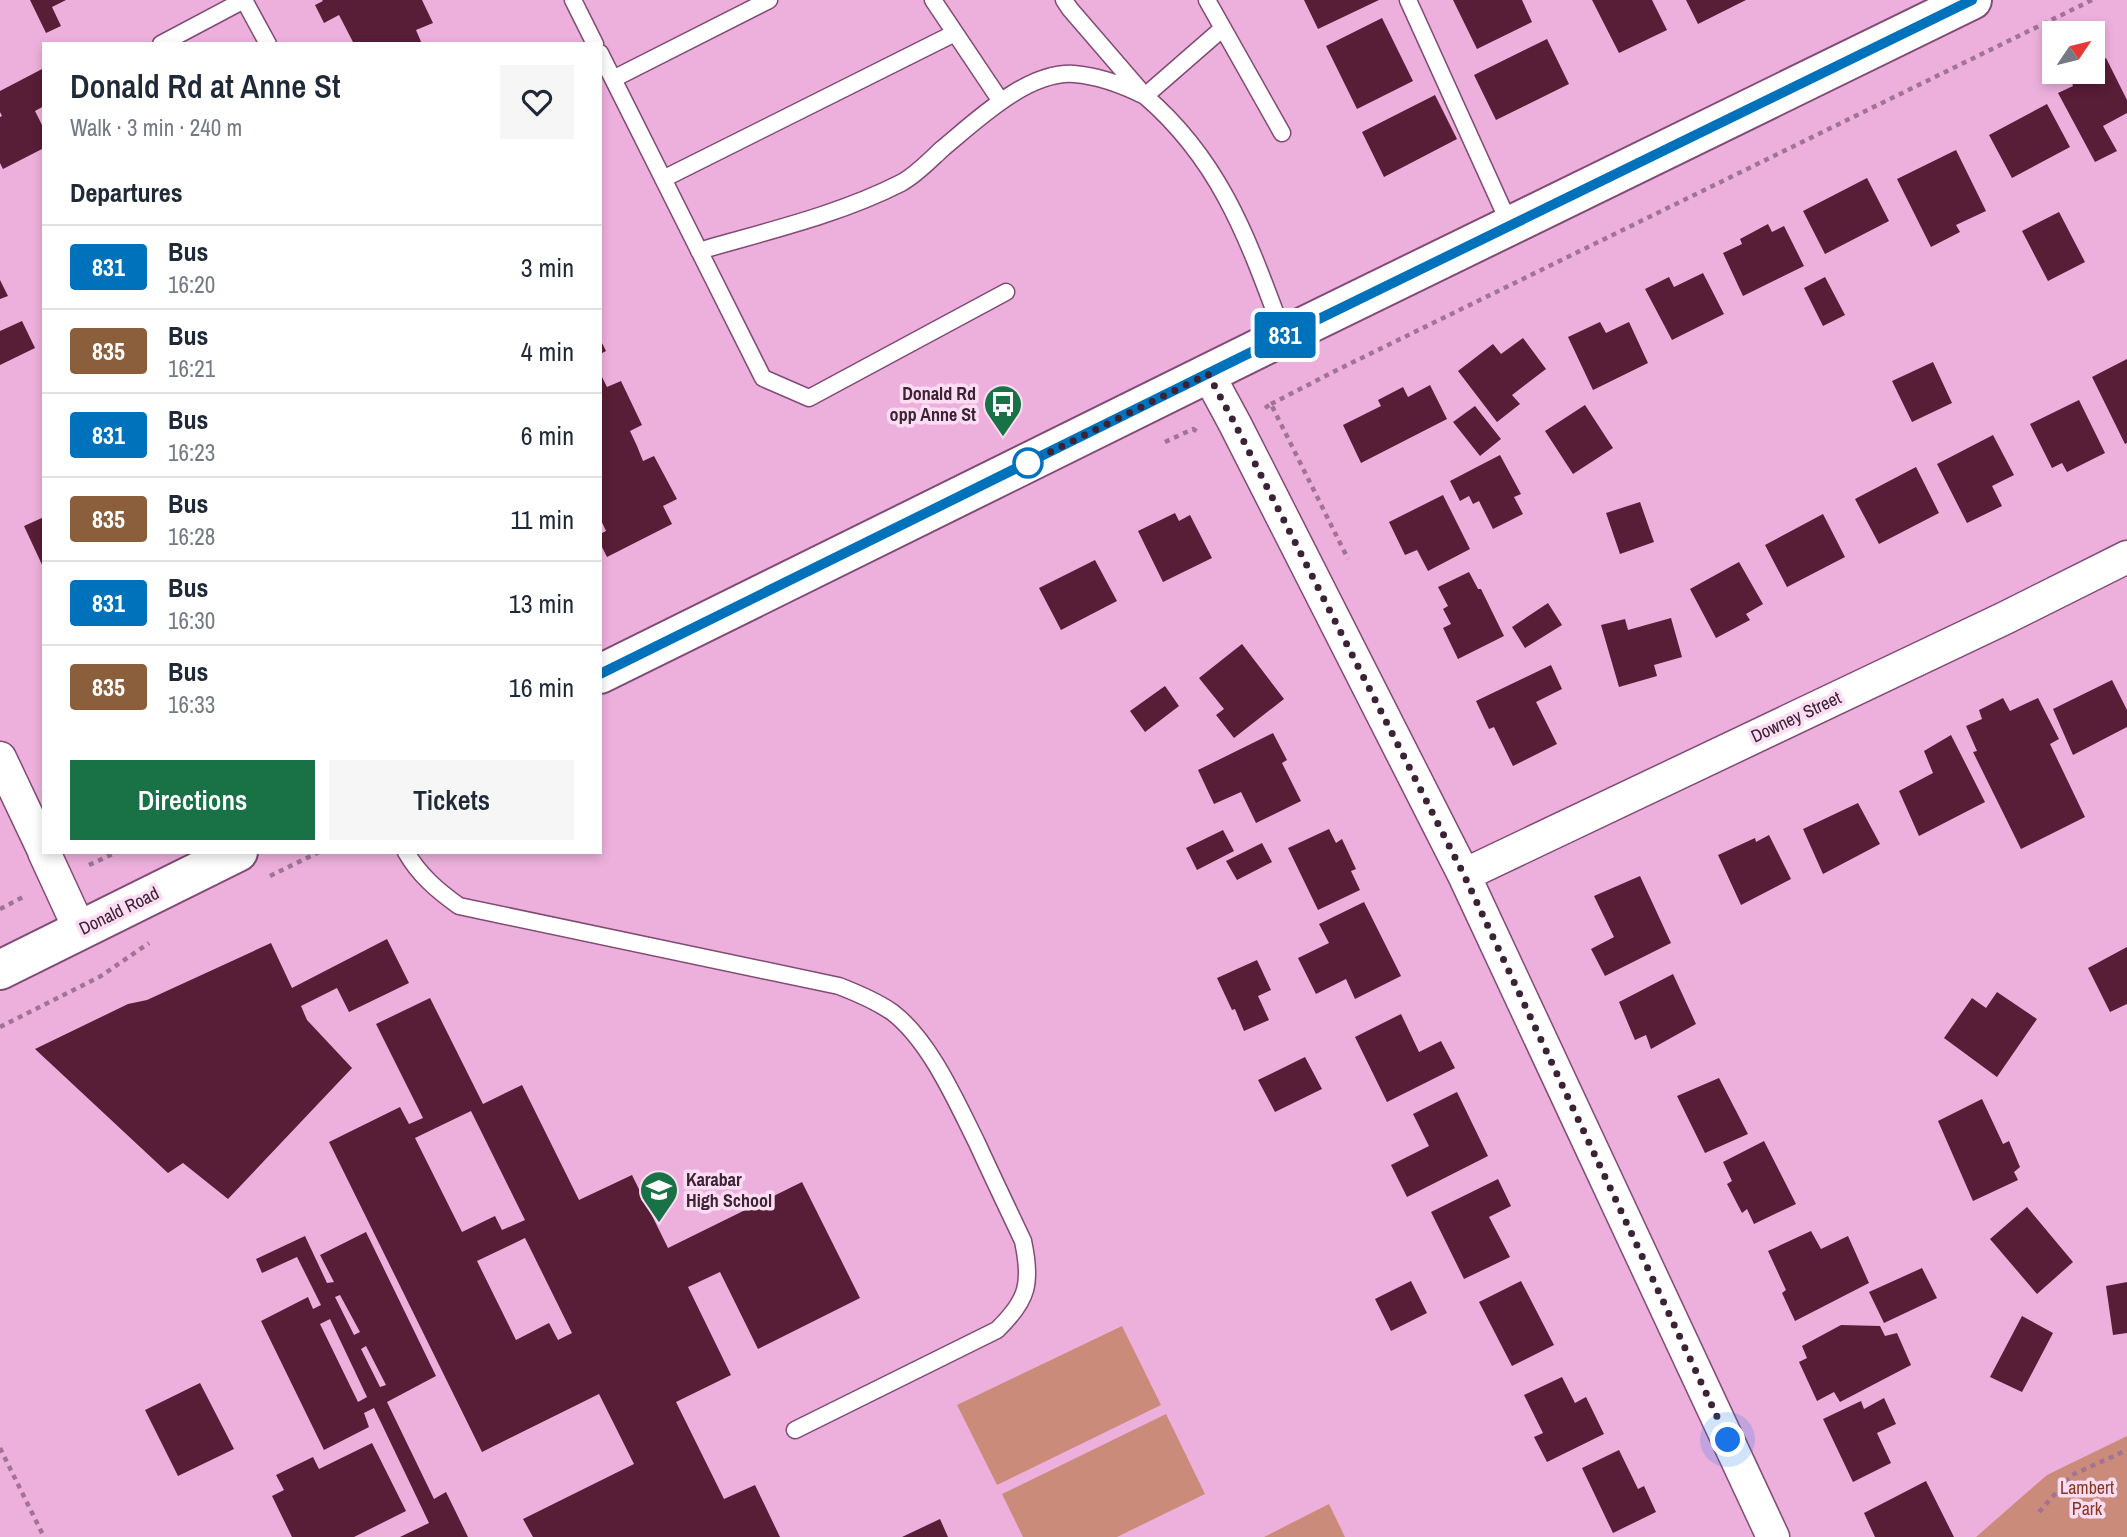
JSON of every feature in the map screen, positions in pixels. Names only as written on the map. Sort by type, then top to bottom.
[{"type":"street","points":[[602,673],[1972,0]]},
{"type":"street","points":[[1208,374],[1464,875],[1773,1537]]},
{"type":"street","name":"Downey Street","points":[[1464,875],[2127,557]]},
{"type":"street","points":[[0,758],[42,848]]},
{"type":"street","points":[[45,854],[80,930]]},
{"type":"street","name":"Donald Road","points":[[0,970],[233,854]]},
{"type":"lane","points":[[165,42],[244,0],[267,42]]},
{"type":"lane","points":[[573,0],[594,42]]},
{"type":"lane","points":[[613,79],[769,0]]},
{"type":"lane","points":[[933,0],[1000,100]]},
{"type":"lane","points":[[1064,0],[1206,163],[1243,228],[1284,336]]},
{"type":"lane","points":[[1207,0],[1282,133]]},
{"type":"lane","points":[[1408,0],[1510,225]]},
{"type":"lane","points":[[1145,96],[1223,28]]},
{"type":"lane","points":[[663,179],[956,33]]},
{"type":"lane","points":[[602,57],[763,378],[809,398],[1006,292]]},
{"type":"lane","points":[[699,251],[840,209],[904,181],[1000,100],[1050,77],[1072,74],[1122,85],[1145,96]]},
{"type":"lane","points":[[407,854],[433,887],[459,906],[839,986],[865,996],[893,1013],[917,1038],[937,1066],[1023,1241],[1028,1263],[1027,1288],[1015,1313],[997,1330],[794,1430]]},
{"type":"path","points":[[1271,404],[2092,0]]},
{"type":"path","points":[[0,1448],[44,1537]]},
{"type":"path","points":[[2039,1512],[2072,1475],[2127,1450]]},
{"type":"green space","points":[[1122,1326],[1161,1405],[997,1485],[957,1405]]},
{"type":"green space","points":[[1166,1414],[1205,1494],[1117,1537],[1023,1537],[1002,1494]]},
{"type":"green space","name":"Lambert Park","points":[[2127,1436],[2127,1537],[1976,1537],[2047,1475]]},
{"type":"green space","points":[[1329,1504],[1345,1537],[1264,1537]]},
{"type":"building","points":[[30,0],[66,0],[52,7],[61,26],[46,33]]},
{"type":"building","points":[[422,0],[433,23],[416,30],[421,42],[353,42],[339,15],[324,23],[315,5],[323,1]]},
{"type":"building","points":[[1304,0],[1379,0],[1318,29]]},
{"type":"building","points":[[1453,0],[1522,0],[1532,22],[1477,49]]},
{"type":"building","points":[[1592,0],[1652,0],[1667,30],[1619,53]]},
{"type":"building","points":[[1686,0],[1746,0],[1698,24]]},
{"type":"building","points":[[1382,18],[1413,81],[1357,109],[1326,46]]},
{"type":"building","points":[[1547,39],[1569,84],[1496,120],[1474,75]]},
{"type":"building","points":[[2105,59],[2127,100],[2127,113],[2103,126],[2117,151],[2095,162],[2058,93],[2072,84],[2105,84]]},
{"type":"building","points":[[42,69],[42,107],[35,111],[42,125],[42,149],[3,169],[0,163],[0,91]]},
{"type":"building","points":[[1435,95],[1457,139],[1384,177],[1362,132]]},
{"type":"building","points":[[2047,104],[2070,147],[2012,178],[1989,135]]},
{"type":"building","points":[[1956,150],[1986,211],[1956,225],[1960,232],[1931,247],[1897,179]]},
{"type":"building","points":[[1867,178],[1889,221],[1825,254],[1803,211]]},
{"type":"building","points":[[2059,212],[2085,262],[2048,281],[2022,231]]},
{"type":"building","points":[[1768,224],[1772,232],[1784,226],[1804,266],[1743,296],[1723,253],[1742,244],[1740,239]]},
{"type":"building","points":[[1703,273],[1724,314],[1672,340],[1645,289],[1669,277],[1674,287]]},
{"type":"building","points":[[1825,277],[1845,315],[1823,326],[1804,288]]},
{"type":"building","points":[[0,280],[8,296],[0,299]]},
{"type":"building","points":[[22,321],[35,348],[0,365],[0,331]]},
{"type":"building","points":[[1600,322],[1606,333],[1629,322],[1648,363],[1593,390],[1568,337]]},
{"type":"building","points":[[1523,338],[1546,369],[1512,395],[1520,404],[1497,422],[1458,371],[1493,344],[1501,354]]},
{"type":"building","points":[[2127,359],[2127,443],[2125,444],[2092,377]]},
{"type":"building","points":[[1933,362],[1952,403],[1912,422],[1892,381]]},
{"type":"building","points":[[602,377],[607,387],[621,381],[642,425],[630,431],[643,461],[654,456],[677,499],[663,506],[672,524],[607,557],[602,547],[602,533],[606,531],[602,522]]},
{"type":"building","points":[[1430,385],[1447,419],[1361,463],[1343,425],[1381,406],[1378,400],[1403,387],[1408,397]]},
{"type":"building","points":[[2079,400],[2105,453],[2067,472],[2062,463],[2052,468],[2030,424]]},
{"type":"building","points":[[1585,405],[1613,448],[1573,474],[1545,431]]},
{"type":"building","points":[[1475,406],[1501,439],[1480,456],[1453,422]]},
{"type":"building","points":[[1993,435],[2014,475],[1992,486],[2002,506],[1967,523],[1937,464]]},
{"type":"building","points":[[1500,455],[1521,494],[1514,497],[1523,514],[1493,529],[1479,501],[1473,504],[1469,496],[1460,501],[1450,481]]},
{"type":"building","points":[[1916,467],[1939,513],[1879,544],[1855,499]]},
{"type":"building","points":[[1443,495],[1470,549],[1428,571],[1417,550],[1405,555],[1389,522]]},
{"type":"building","points":[[1640,502],[1654,542],[1620,554],[1606,513]]},
{"type":"building","points":[[1175,513],[1179,521],[1190,515],[1212,558],[1163,582],[1138,531]]},
{"type":"building","points":[[1823,514],[1845,557],[1787,587],[1765,545]]},
{"type":"building","points":[[42,518],[42,565],[24,526]]},
{"type":"building","points":[[1095,560],[1117,601],[1061,630],[1039,588]]},
{"type":"building","points":[[1739,562],[1763,604],[1746,614],[1750,620],[1716,638],[1690,589]]},
{"type":"building","points":[[1469,572],[1478,589],[1481,589],[1504,636],[1458,659],[1443,628],[1451,624],[1443,609],[1448,606],[1438,587]]},
{"type":"building","points":[[1548,603],[1562,625],[1525,648],[1512,627]]},
{"type":"building","points":[[1671,618],[1682,657],[1654,665],[1657,676],[1619,687],[1601,625],[1625,619],[1628,630]]},
{"type":"building","points":[[1242,644],[1284,699],[1234,738],[1216,715],[1224,709],[1199,678]]},
{"type":"building","points":[[1551,665],[1562,689],[1536,702],[1557,744],[1513,766],[1494,727],[1489,729],[1476,701]]},
{"type":"building","points":[[2112,680],[2127,710],[2127,727],[2073,755],[2053,709]]},
{"type":"building","points":[[1165,686],[1179,706],[1145,732],[1130,711]]},
{"type":"building","points":[[2003,698],[2010,711],[2038,698],[2059,739],[2050,744],[2085,817],[2021,849],[1973,752],[1977,751],[1966,726],[1982,719],[1979,710]]},
{"type":"building","points":[[1273,733],[1287,760],[1282,763],[1301,801],[1256,823],[1241,792],[1214,804],[1198,770]]},
{"type":"building","points":[[1951,735],[1985,802],[1919,836],[1899,791],[1933,773],[1924,751]]},
{"type":"building","points":[[1858,803],[1880,844],[1823,874],[1803,829]]},
{"type":"building","points":[[1329,829],[1336,843],[1342,839],[1356,869],[1351,871],[1360,890],[1318,910],[1288,848]]},
{"type":"building","points":[[1223,830],[1234,851],[1197,870],[1186,848]]},
{"type":"building","points":[[1769,835],[1791,879],[1741,905],[1718,855],[1755,838],[1756,842]]},
{"type":"building","points":[[1262,843],[1272,862],[1237,880],[1226,861]]},
{"type":"building","points":[[1640,876],[1671,943],[1605,976],[1591,949],[1614,937],[1594,896]]},
{"type":"building","points":[[1364,902],[1401,976],[1355,999],[1346,979],[1316,994],[1298,958],[1329,943],[1319,924]]},
{"type":"building","points":[[387,939],[409,983],[349,1012],[337,988],[301,1006],[307,1020],[352,1068],[228,1199],[183,1163],[168,1173],[35,1049],[128,1004],[147,1000],[271,943],[292,988]]},
{"type":"building","points":[[2127,947],[2127,1004],[2110,1012],[2088,968]]},
{"type":"building","points":[[1257,960],[1271,990],[1258,996],[1269,1020],[1244,1031],[1217,978]]},
{"type":"building","points":[[1673,974],[1696,1024],[1651,1049],[1646,1035],[1635,1040],[1619,1002]]},
{"type":"building","points":[[1997,992],[2037,1019],[1997,1077],[1944,1038],[1972,998],[1986,1008]]},
{"type":"building","points":[[430,998],[483,1104],[522,1085],[579,1200],[632,1175],[668,1248],[802,1182],[860,1298],[758,1349],[720,1272],[688,1287],[731,1375],[676,1402],[724,1499],[755,1485],[780,1537],[533,1537],[523,1519],[634,1464],[599,1394],[482,1452],[329,1142],[400,1107],[409,1124],[423,1118],[376,1024]],"holes":[[[471,1111],[525,1220],[502,1230],[495,1216],[462,1232],[415,1138]],[[525,1238],[572,1333],[558,1340],[549,1323],[516,1340],[477,1261]]]},
{"type":"building","points":[[1401,1014],[1419,1052],[1441,1041],[1455,1068],[1387,1102],[1355,1037]]},
{"type":"building","points":[[1305,1057],[1322,1089],[1275,1112],[1258,1080]]},
{"type":"building","points":[[1719,1078],[1748,1134],[1705,1153],[1677,1096]]},
{"type":"building","points":[[1457,1092],[1488,1156],[1407,1197],[1391,1165],[1429,1146],[1413,1114]]},
{"type":"building","points":[[1982,1099],[2003,1144],[2009,1141],[2020,1167],[2014,1172],[2018,1180],[1973,1201],[1938,1121]]},
{"type":"building","points":[[1764,1141],[1796,1204],[1754,1224],[1747,1209],[1742,1213],[1727,1184],[1732,1181],[1723,1162]]},
{"type":"building","points":[[1498,1179],[1511,1206],[1489,1217],[1510,1257],[1464,1279],[1431,1212]]},
{"type":"building","points":[[2027,1207],[2073,1262],[2037,1294],[1990,1239]]},
{"type":"building","points":[[1811,1231],[1821,1249],[1848,1236],[1869,1283],[1795,1321],[1782,1293],[1786,1290],[1768,1251]]},
{"type":"building","points":[[366,1232],[436,1376],[387,1402],[434,1499],[446,1492],[468,1537],[400,1537],[429,1523],[374,1408],[364,1413],[369,1427],[324,1450],[261,1321],[308,1297],[313,1309],[321,1305],[297,1257],[262,1273],[256,1259],[305,1236],[327,1283],[334,1282],[320,1255]],"holes":[[[340,1295],[360,1332],[354,1335],[335,1297]],[[330,1319],[367,1397],[358,1402],[320,1324]],[[366,1346],[386,1385],[380,1387],[361,1349]]]},
{"type":"building","points":[[1922,1268],[1937,1298],[1884,1323],[1869,1292]]},
{"type":"building","points":[[1411,1281],[1427,1313],[1391,1331],[1375,1299]]},
{"type":"building","points":[[1521,1281],[1554,1345],[1512,1366],[1479,1302]]},
{"type":"building","points":[[2127,1282],[2127,1333],[2113,1335],[2106,1286]]},
{"type":"building","points":[[2022,1316],[2053,1333],[2022,1392],[1990,1377]]},
{"type":"building","points":[[1841,1325],[1880,1326],[1885,1336],[1897,1333],[1911,1365],[1840,1402],[1834,1392],[1817,1401],[1799,1362],[1807,1358],[1802,1346]]},
{"type":"building","points":[[1562,1377],[1575,1403],[1586,1397],[1604,1434],[1547,1462],[1534,1437],[1543,1433],[1524,1395]]},
{"type":"building","points":[[200,1383],[234,1449],[178,1476],[145,1410]]},
{"type":"building","points":[[1884,1398],[1896,1424],[1877,1433],[1891,1463],[1853,1482],[1823,1419],[1861,1401],[1864,1409]]},
{"type":"building","points":[[372,1443],[406,1511],[354,1537],[292,1537],[272,1496],[284,1490],[276,1475],[313,1457],[319,1469]]},
{"type":"building","points":[[1619,1450],[1638,1489],[1644,1486],[1656,1512],[1613,1533],[1582,1468]]},
{"type":"building","points":[[1926,1481],[1954,1537],[1875,1537],[1864,1513]]},
{"type":"building","points":[[940,1519],[948,1537],[902,1537]]},
{"type":"bus line","name":"831","points":[[602,673],[1972,0]]},
{"type":"place","name":"Donald Rd opp Anne St","points":[[1003,438]]},
{"type":"place","name":"Karabar High School","points":[[659,1224]]},
{"type":"route","points":[[1028,463],[1208,374],[1464,875],[1728,1440]]}]
